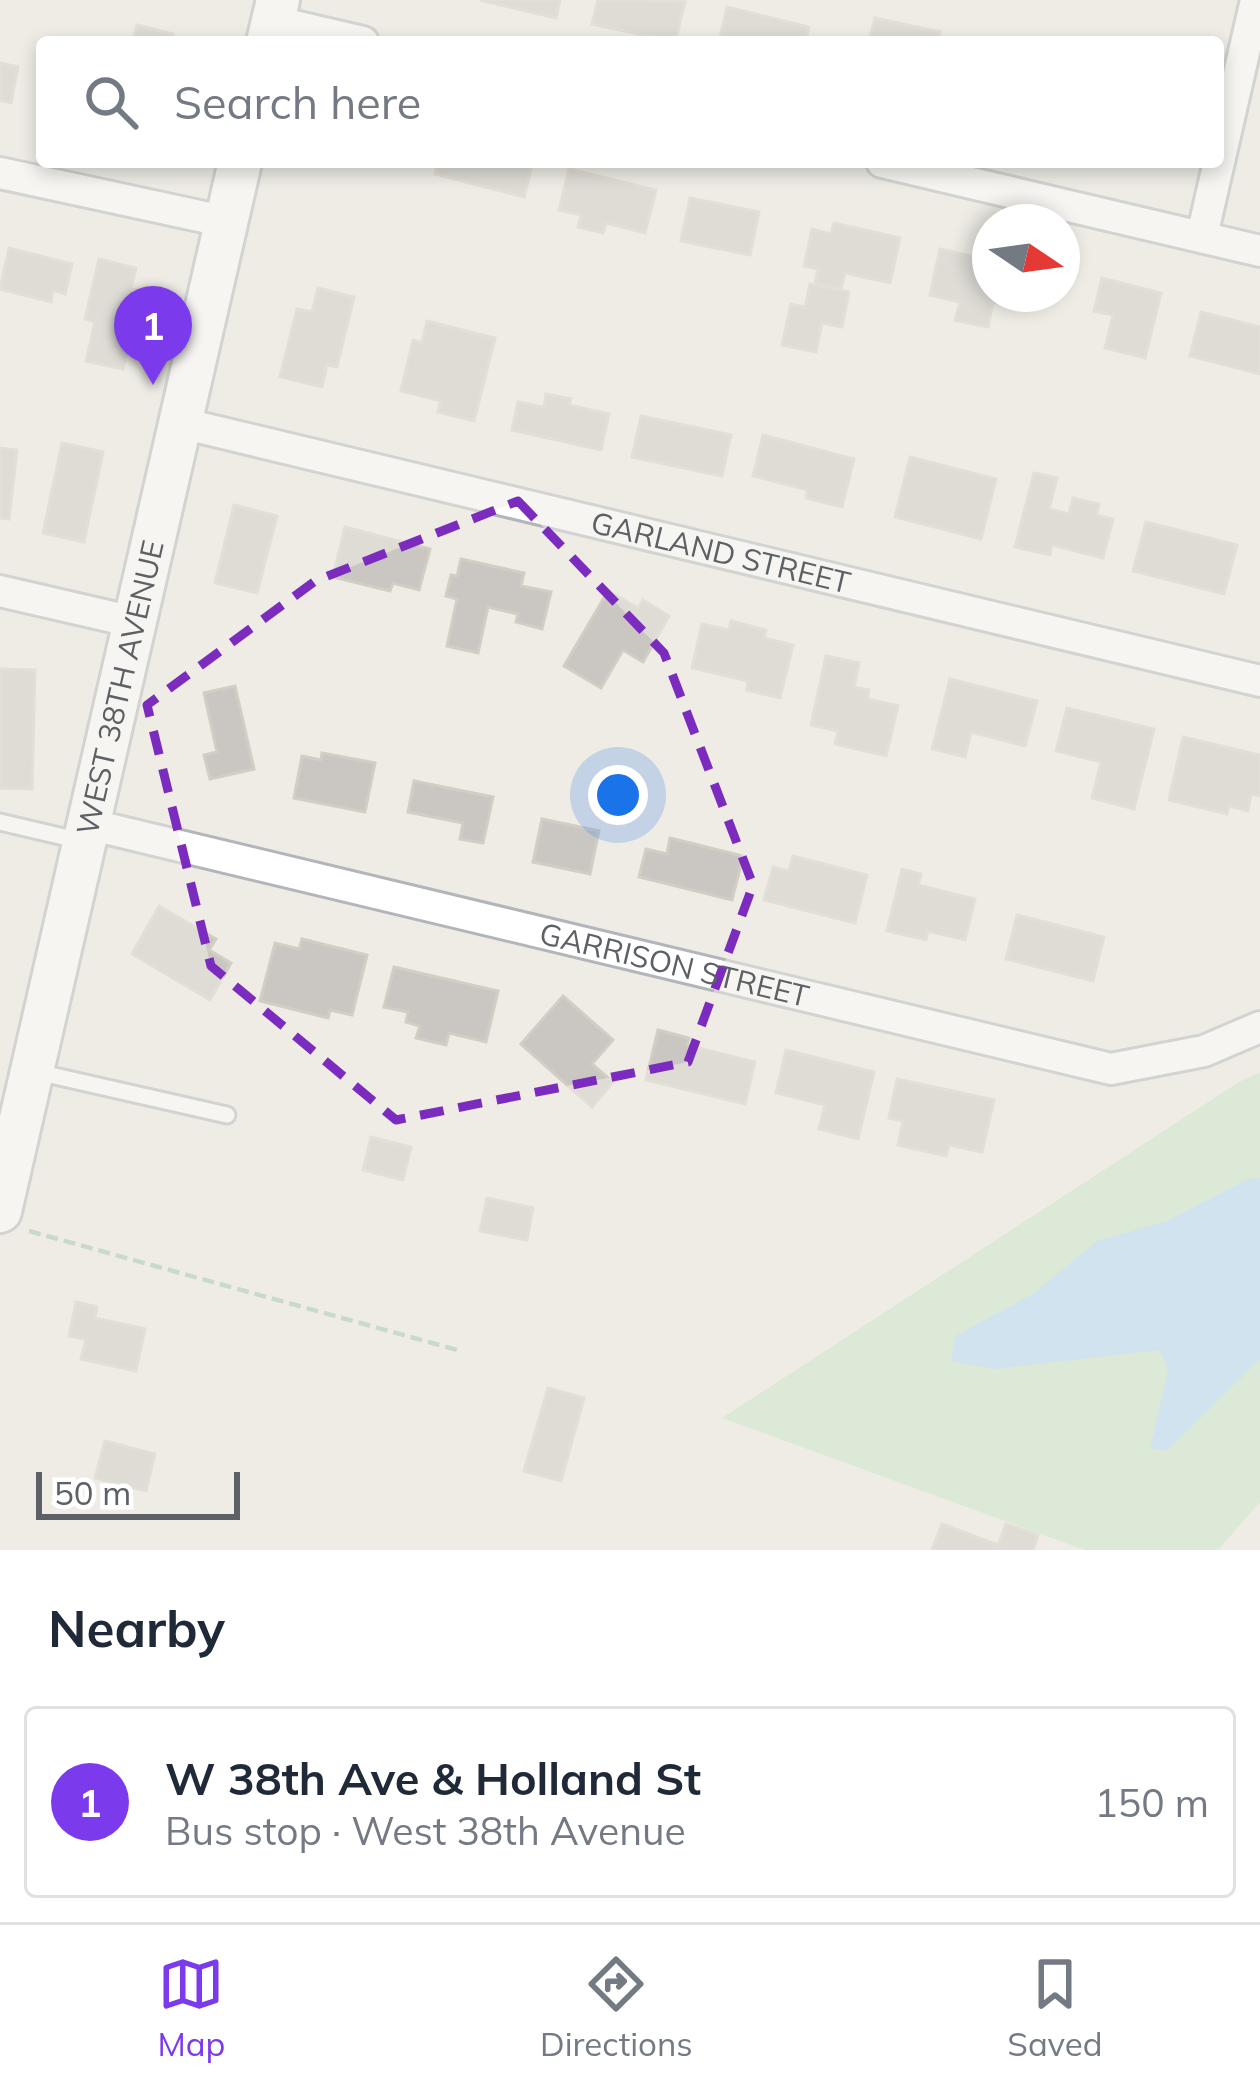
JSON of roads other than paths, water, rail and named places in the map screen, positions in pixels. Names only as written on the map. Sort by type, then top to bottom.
[{"type":"main road","name":"WEST 38TH AVENUE","points":[[6,1213],[32,1071],[239,168]]},
{"type":"street","points":[[1224,140],[1256,0]]},
{"type":"street","points":[[273,21],[337,36]]},
{"type":"street","points":[[908,168],[1260,251]]},
{"type":"street","points":[[1202,236],[1218,168]]},
{"type":"street","points":[[0,173],[226,221]]},
{"type":"street","name":"GARLAND STREET","points":[[181,423],[1260,681]]},
{"type":"street","points":[[0,591],[134,622]]},
{"type":"street","name":"GARRISON STREET","points":[[86,833],[1111,1069],[1204,1051],[1260,1027]]},
{"type":"lane","points":[[0,822],[86,833]]},
{"type":"lane","points":[[32,1071],[227,1115]]},
{"type":"water","points":[[1260,1178],[1260,1359],[1167,1451],[1150,1448],[1168,1371],[1160,1350],[995,1369],[951,1361],[955,1336],[1034,1293],[1097,1241],[1167,1221],[1246,1180]]},
{"type":"place","name":"W 38th Ave & Holland St","points":[[153,385]]}]
